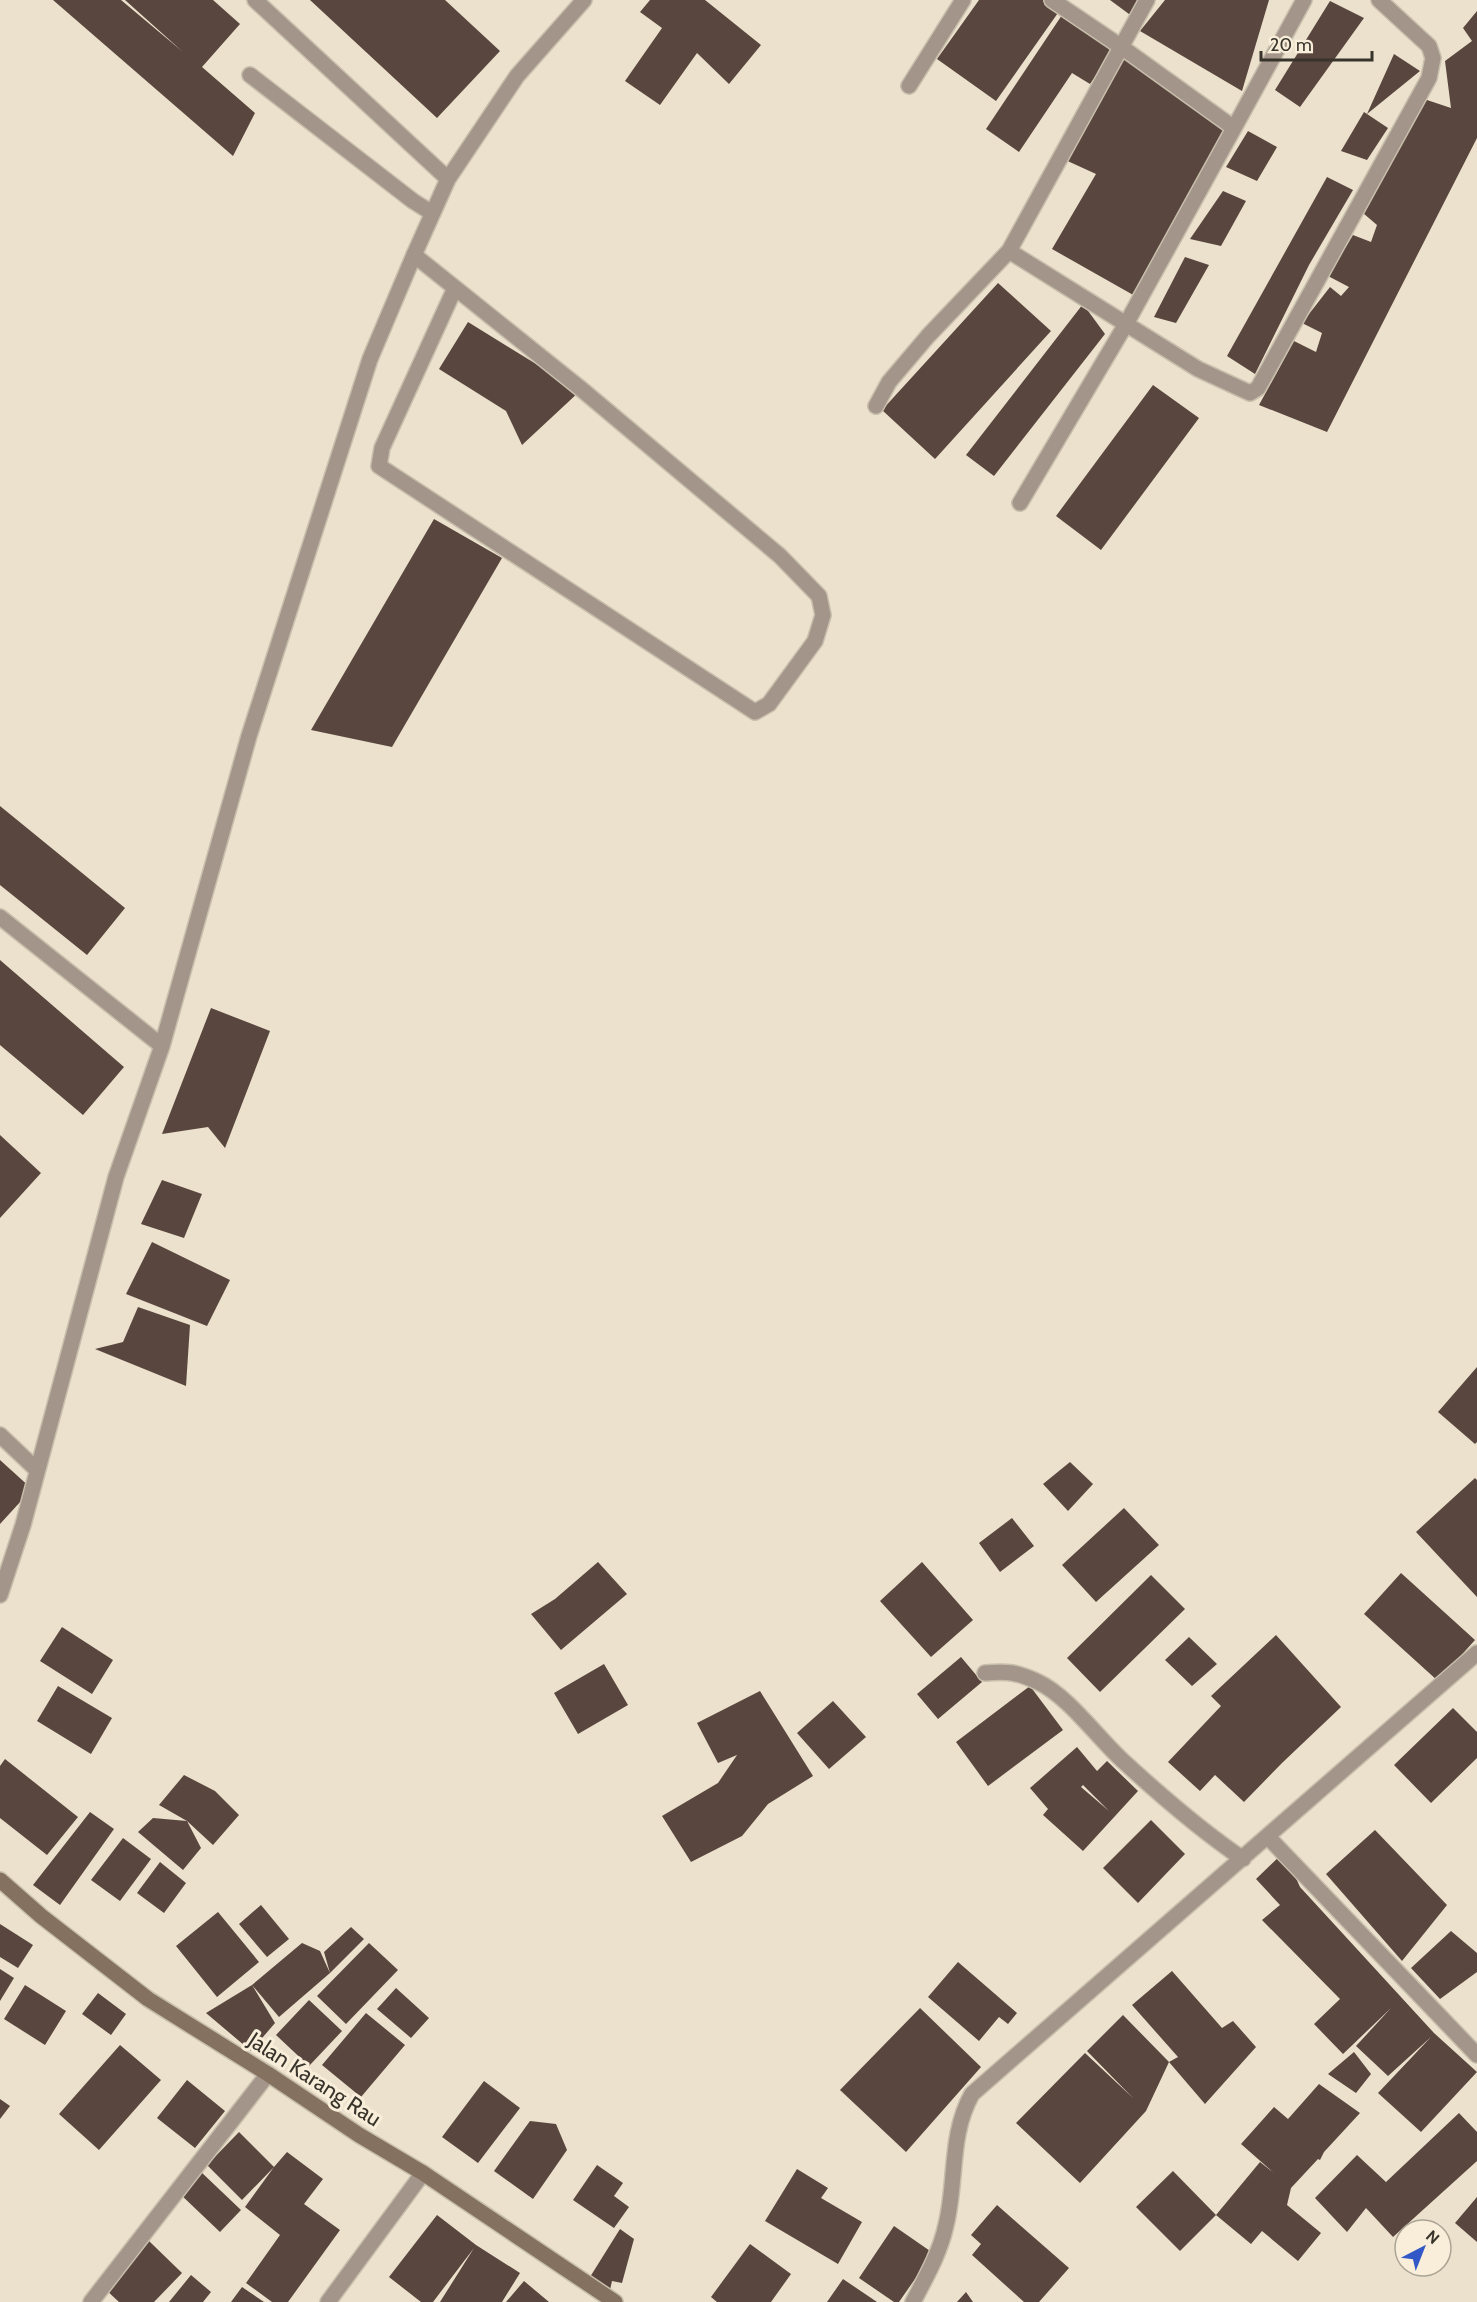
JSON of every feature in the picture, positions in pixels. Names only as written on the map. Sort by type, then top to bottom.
[{"type":"street","points":[[255,0],[448,179]]},
{"type":"street","points":[[0,1595],[24,1525],[116,1177],[162,1046],[249,736],[370,359],[448,179],[517,76],[584,0]]},
{"type":"street","points":[[909,86],[963,0]]},
{"type":"street","points":[[1052,0],[1234,128]]},
{"type":"street","points":[[876,406],[889,382],[908,359],[1010,251],[1147,0]]},
{"type":"street","points":[[1020,502],[1126,324],[1304,0]]},
{"type":"street","points":[[1010,251],[1198,369],[1250,393],[1258,388],[1429,78],[1433,58],[1429,46],[1379,0]]},
{"type":"street","points":[[250,75],[413,201],[432,213]]},
{"type":"street","points":[[414,255],[580,388],[780,556],[819,596],[823,615],[815,641],[769,704],[754,712],[379,466],[382,448],[455,288]]},
{"type":"street","points":[[0,916],[162,1046]]},
{"type":"street","points":[[0,1435],[37,1470]]},
{"type":"street","points":[[913,2302],[934,2261],[946,2225],[957,2131],[962,2111],[972,2094],[1477,1653]]},
{"type":"street","points":[[985,1673],[1008,1671],[1040,1682],[1068,1704],[1121,1759],[1184,1814],[1215,1840],[1243,1859]]},
{"type":"street","points":[[1268,1837],[1477,2055]]},
{"type":"street","name":"Jalan Karang Rau","points":[[1,1883],[148,1999],[268,2074],[359,2135],[423,2173],[615,2302]]},
{"type":"street","points":[[91,2302],[268,2074]]},
{"type":"street","points":[[328,2302],[423,2173]]},
{"type":"building","points":[[53,0],[121,0],[183,52],[125,0],[213,0],[240,24],[202,67],[255,113],[233,156]]},
{"type":"building","points":[[310,0],[445,0],[500,51],[437,118]]},
{"type":"building","points":[[650,0],[705,0],[761,45],[729,84],[697,53],[660,105],[625,81],[662,28],[640,12]]},
{"type":"building","points":[[979,0],[1046,0],[1060,10],[996,101],[937,59]]},
{"type":"building","points":[[1110,0],[1145,0],[1133,17]]},
{"type":"building","points":[[1165,0],[1269,0],[1242,91],[1140,31]]},
{"type":"building","points":[[1330,1],[1364,18],[1300,107],[1275,90]]},
{"type":"building","points":[[1477,11],[1477,138],[1327,432],[1259,405],[1294,341],[1316,352],[1322,333],[1302,323],[1330,287],[1341,296],[1349,287],[1328,276],[1353,235],[1371,242],[1377,225],[1363,213],[1424,99],[1451,108],[1445,61],[1472,41],[1463,28]]},
{"type":"building","points":[[1064,12],[1116,47],[1090,84],[1072,73],[1019,152],[986,129]]},
{"type":"building","points":[[1394,54],[1420,71],[1367,114]]},
{"type":"building","points":[[1120,56],[1227,126],[1135,296],[1052,249],[1096,174],[1061,158]]},
{"type":"building","points":[[1364,112],[1388,128],[1367,160],[1341,151]]},
{"type":"building","points":[[1248,131],[1277,147],[1257,181],[1226,167]]},
{"type":"building","points":[[1327,177],[1353,190],[1309,265],[1255,374],[1227,356]]},
{"type":"building","points":[[1223,191],[1246,201],[1221,246],[1190,239]]},
{"type":"building","points":[[1185,257],[1209,265],[1176,323],[1154,317]]},
{"type":"building","points":[[998,283],[1051,331],[935,459],[882,410]]},
{"type":"building","points":[[1083,304],[1105,334],[994,476],[966,455]]},
{"type":"building","points":[[468,322],[580,391],[522,445],[506,411],[439,369]]},
{"type":"building","points":[[1153,385],[1199,418],[1101,550],[1056,516]]},
{"type":"building","points":[[434,519],[502,558],[392,747],[311,730]]},
{"type":"building","points":[[0,806],[125,908],[87,955],[0,885]]},
{"type":"building","points":[[0,960],[124,1067],[83,1115],[0,1045]]},
{"type":"building","points":[[211,1008],[270,1031],[225,1148],[208,1127],[162,1134]]},
{"type":"building","points":[[0,1135],[41,1173],[0,1218]]},
{"type":"building","points":[[162,1180],[202,1194],[184,1238],[141,1224]]},
{"type":"building","points":[[152,1242],[230,1280],[207,1326],[126,1294]]},
{"type":"building","points":[[138,1307],[190,1325],[186,1386],[95,1349],[123,1342]]},
{"type":"building","points":[[1477,1367],[1477,1442],[1475,1444],[1438,1412]]},
{"type":"building","points":[[0,1460],[32,1489],[0,1524]]},
{"type":"building","points":[[1070,1462],[1093,1484],[1068,1511],[1043,1484]]},
{"type":"building","points":[[1475,1478],[1477,1480],[1477,1597],[1416,1532]]},
{"type":"building","points":[[1124,1508],[1159,1545],[1096,1602],[1062,1565]]},
{"type":"building","points":[[1012,1518],[1034,1546],[1000,1572],[979,1543]]},
{"type":"building","points":[[598,1562],[627,1594],[561,1650],[531,1614],[555,1599]]},
{"type":"building","points":[[922,1562],[973,1620],[931,1657],[880,1601]]},
{"type":"building","points":[[1401,1573],[1475,1640],[1438,1681],[1364,1614]]},
{"type":"building","points":[[1151,1575],[1185,1609],[1100,1692],[1067,1658]]},
{"type":"building","points":[[62,1627],[113,1660],[92,1694],[40,1661]]},
{"type":"building","points":[[1276,1635],[1341,1707],[1244,1802],[1215,1775],[1200,1791],[1168,1762],[1221,1706],[1211,1696]]},
{"type":"building","points":[[1189,1637],[1217,1664],[1192,1686],[1165,1660]]},
{"type":"building","points":[[961,1657],[982,1682],[938,1719],[917,1694]]},
{"type":"building","points":[[604,1664],[628,1705],[578,1734],[554,1693]]},
{"type":"building","points":[[58,1686],[112,1718],[91,1754],[37,1721]]},
{"type":"building","points":[[1030,1686],[1063,1730],[988,1786],[956,1742]]},
{"type":"building","points":[[760,1691],[813,1776],[768,1804],[742,1836],[691,1862],[662,1816],[718,1783],[737,1755],[718,1763],[697,1723]]},
{"type":"building","points":[[833,1701],[866,1737],[829,1769],[797,1733]]},
{"type":"building","points":[[1453,1708],[1477,1732],[1477,1758],[1431,1803],[1394,1765]]},
{"type":"building","points":[[1077,1747],[1097,1771],[1107,1761],[1138,1791],[1083,1851],[1043,1815],[1048,1809],[1030,1788]],"holes":[[[1083,1785],[1109,1811],[1081,1787]]]},
{"type":"building","points":[[5,1759],[78,1817],[47,1855],[0,1818],[0,1766]]},
{"type":"building","points":[[184,1775],[215,1791],[239,1815],[213,1845],[187,1821],[159,1805]]},
{"type":"building","points":[[90,1812],[114,1829],[60,1905],[33,1885]]},
{"type":"building","points":[[153,1818],[187,1821],[201,1848],[183,1870],[138,1832]]},
{"type":"building","points":[[1151,1820],[1185,1854],[1138,1903],[1103,1868]]},
{"type":"building","points":[[1375,1830],[1447,1905],[1402,1961],[1326,1874]]},
{"type":"building","points":[[123,1838],[151,1859],[120,1901],[91,1880]]},
{"type":"building","points":[[1284,1852],[1300,1887],[1434,2033],[1477,2072],[1421,2132],[1378,2093],[1431,2037],[1388,2076],[1356,2046],[1391,2008],[1343,2054],[1314,2024],[1340,1999],[1262,1920],[1280,1905],[1256,1879]]},
{"type":"building","points":[[160,1862],[186,1883],[164,1913],[137,1893]]},
{"type":"building","points":[[261,1905],[289,1939],[267,1957],[239,1924]]},
{"type":"building","points":[[218,1912],[259,1962],[217,1997],[176,1946]]},
{"type":"building","points":[[0,1924],[33,1945],[18,1968],[0,1957]]},
{"type":"building","points":[[351,1927],[364,1939],[330,1973],[324,1952]]},
{"type":"building","points":[[1451,1931],[1477,1953],[1477,1972],[1440,1999],[1411,1968]]},
{"type":"building","points":[[302,1943],[320,1951],[330,1973],[279,2017],[252,1985]]},
{"type":"building","points":[[369,1943],[398,1970],[346,2024],[317,1996]]},
{"type":"building","points":[[958,1962],[1017,2013],[1008,2024],[999,2017],[979,2041],[928,1997]]},
{"type":"building","points":[[0,1969],[14,1978],[0,2001]]},
{"type":"building","points":[[1172,1971],[1222,2028],[1233,2021],[1256,2047],[1205,2104],[1169,2062],[1178,2057],[1132,2005]]},
{"type":"building","points":[[25,1985],[66,2011],[45,2045],[4,2019]]},
{"type":"building","points":[[252,1985],[275,2023],[251,2051],[206,2013]]},
{"type":"building","points":[[396,1988],[429,2018],[411,2038],[377,2009]]},
{"type":"building","points":[[98,1993],[126,2014],[111,2035],[82,2014]]},
{"type":"building","points":[[309,2000],[342,2031],[309,2066],[276,2035]]},
{"type":"building","points":[[920,2008],[981,2067],[906,2152],[840,2090]]},
{"type":"building","points":[[366,2013],[405,2045],[361,2097],[322,2065]]},
{"type":"building","points":[[1123,2015],[1169,2062],[1146,2111],[1080,2183],[1016,2123],[1085,2053],[1133,2098],[1087,2051]]},
{"type":"building","points":[[120,2045],[161,2080],[99,2150],[59,2114]]},
{"type":"building","points":[[1354,2052],[1371,2074],[1356,2093],[1328,2074]]},
{"type":"building","points":[[187,2080],[225,2111],[195,2148],[157,2118]]},
{"type":"building","points":[[484,2081],[520,2108],[478,2163],[442,2137]]},
{"type":"building","points":[[1319,2084],[1360,2113],[1324,2152],[1320,2160],[1318,2159],[1291,2188],[1287,2205],[1321,2233],[1298,2261],[1262,2231],[1251,2244],[1216,2215],[1260,2162],[1274,2173],[1241,2144],[1274,2107],[1288,2119]]},
{"type":"building","points":[[0,2099],[10,2106],[0,2119]]},
{"type":"building","points":[[1459,2113],[1477,2132],[1477,2161],[1414,2218],[1393,2218],[1393,2237],[1366,2208],[1347,2232],[1315,2198],[1357,2155],[1386,2182]]},
{"type":"building","points":[[530,2121],[556,2124],[567,2150],[533,2199],[494,2171]]},
{"type":"building","points":[[239,2132],[274,2167],[242,2200],[207,2165]]},
{"type":"building","points":[[287,2152],[323,2179],[304,2204],[340,2230],[288,2302],[272,2302],[246,2283],[280,2235],[245,2207]]},
{"type":"building","points":[[597,2165],[623,2183],[614,2196],[629,2207],[614,2228],[573,2200]]},
{"type":"building","points":[[797,2169],[828,2188],[821,2198],[862,2222],[838,2264],[765,2221]]},
{"type":"building","points":[[200,2171],[241,2210],[220,2232],[179,2193]]},
{"type":"building","points":[[1173,2171],[1216,2215],[1180,2251],[1136,2207]]},
{"type":"building","points":[[1477,2197],[1477,2242],[1455,2223]]},
{"type":"building","points":[[997,2205],[1069,2268],[1039,2302],[1024,2302],[972,2255],[981,2244],[971,2235]]},
{"type":"building","points":[[437,2215],[476,2245],[520,2273],[502,2302],[440,2302],[474,2248],[433,2302],[421,2302],[389,2277]]},
{"type":"building","points":[[894,2226],[933,2253],[899,2302],[894,2302],[859,2278]]},
{"type":"building","points":[[620,2229],[634,2239],[622,2283],[612,2281],[610,2290],[590,2277]]},
{"type":"building","points":[[149,2241],[182,2273],[154,2302],[119,2302],[104,2288]]},
{"type":"building","points":[[750,2244],[791,2274],[771,2302],[717,2302],[711,2297]]},
{"type":"building","points":[[191,2275],[211,2292],[203,2302],[169,2302]]},
{"type":"building","points":[[843,2279],[877,2302],[827,2302]]},
{"type":"building","points":[[524,2281],[549,2302],[506,2302]]},
{"type":"building","points":[[242,2287],[264,2302],[231,2302]]},
{"type":"building","points":[[966,2292],[973,2302],[957,2302]]}]
